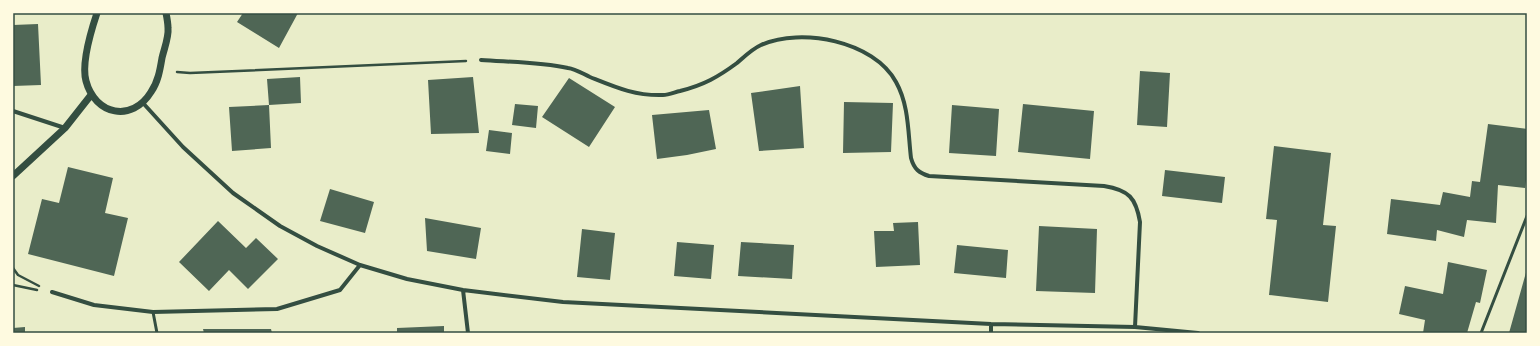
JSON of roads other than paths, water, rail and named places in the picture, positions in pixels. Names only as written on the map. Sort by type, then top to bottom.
[{"type":"street","points":[[97,13],[89,38],[85,63],[85,80],[91,95],[103,107],[114,111],[126,112],[143,103],[157,83],[169,29],[166,13]]},
{"type":"street","points":[[481,60],[569,68],[620,90],[643,95],[665,95],[699,86],[719,77],[759,46],[776,39],[792,37],[816,38],[840,43],[863,51],[883,65],[896,81],[906,106],[913,166],[920,173],[929,176],[1104,186],[1118,188],[1125,192],[1133,200],[1137,207],[1140,222],[1135,327]]},
{"type":"street","points":[[13,176],[65,128],[91,95]]},
{"type":"street","points":[[143,103],[183,148],[233,193],[280,226],[316,246],[360,265],[407,278],[463,290],[563,302],[991,324],[1135,327],[1198,333]]},
{"type":"street","points":[[13,111],[65,128]]},
{"type":"street","points":[[52,292],[94,305],[153,312],[277,309],[340,290],[360,265]]},
{"type":"street","points":[[463,290],[468,333]]},
{"type":"street","points":[[991,324],[991,333]]},
{"type":"lane","points":[[1481,333],[1527,216]]},
{"type":"lane","points":[[153,312],[157,333]]}]
